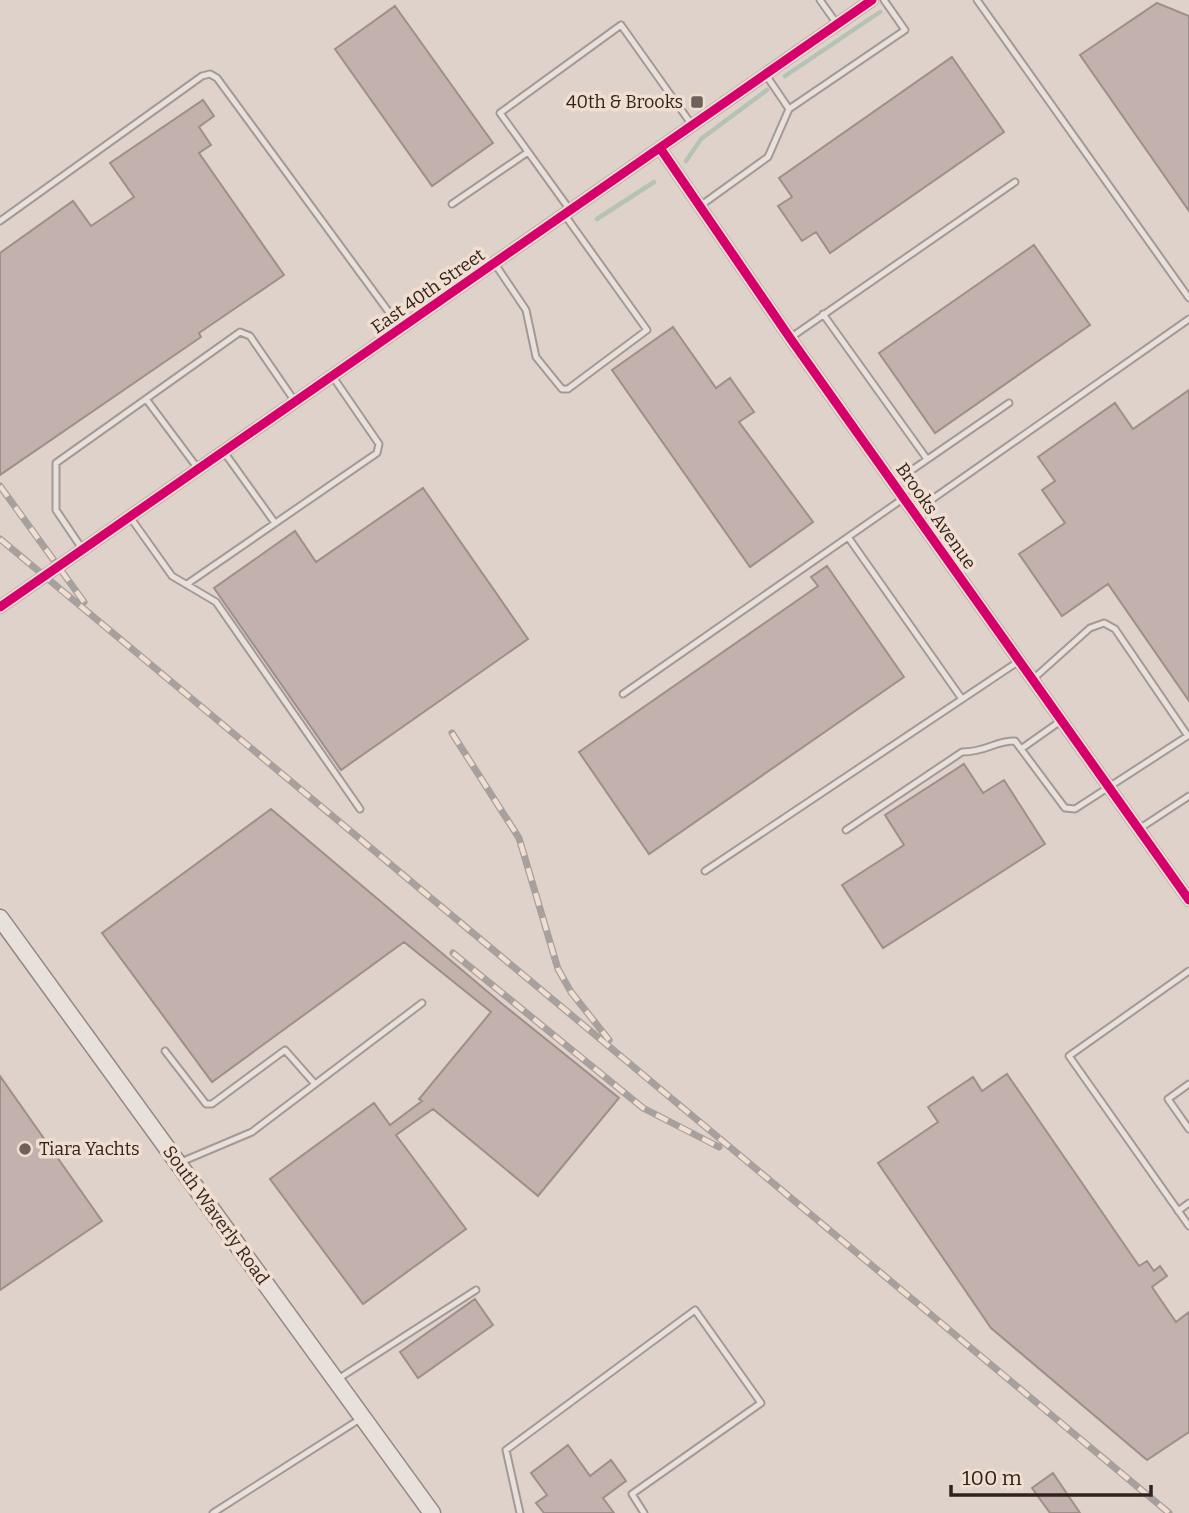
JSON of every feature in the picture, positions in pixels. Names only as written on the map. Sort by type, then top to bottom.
[{"type":"main road","name":"South Waverly Road","points":[[0,918],[432,1513]]},
{"type":"street","name":"East 40th Street","points":[[0,607],[402,330],[872,0]]},
{"type":"street","name":"Brooks Avenue","points":[[660,148],[789,338],[1189,900]]},
{"type":"lane","points":[[820,0],[837,24]]},
{"type":"lane","points":[[700,206],[768,157],[789,109],[905,30],[884,0]]},
{"type":"lane","points":[[977,0],[1189,298]]},
{"type":"lane","points":[[495,264],[526,310],[536,357],[562,389],[568,388],[647,330],[500,113],[621,25],[692,125]]},
{"type":"lane","points":[[0,221],[202,76],[210,74],[217,78],[402,330]]},
{"type":"lane","points":[[765,74],[789,109]]},
{"type":"lane","points":[[452,204],[528,152]]},
{"type":"lane","points":[[789,338],[1015,181]]},
{"type":"lane","points":[[824,314],[927,459]]},
{"type":"lane","points":[[914,513],[1189,319]]},
{"type":"lane","points":[[83,550],[56,510],[56,463],[240,332],[250,336],[296,403]]},
{"type":"lane","points":[[187,584],[379,449],[379,444],[334,377]]},
{"type":"lane","points":[[146,399],[199,470]]},
{"type":"lane","points":[[893,483],[1009,403]]},
{"type":"lane","points":[[224,452],[275,523]]},
{"type":"lane","points":[[623,694],[904,498]]},
{"type":"lane","points":[[130,517],[172,576],[216,602],[360,809]]},
{"type":"lane","points":[[848,537],[962,699]]},
{"type":"lane","points":[[846,830],[962,752],[983,752],[1001,741],[1015,741],[1065,808],[1076,809],[1188,736],[1115,629],[1104,623],[1090,628],[1032,680]]},
{"type":"lane","points":[[705,871],[1019,661]]},
{"type":"lane","points":[[1021,749],[1062,720]]},
{"type":"lane","points":[[1139,829],[1188,799]]},
{"type":"lane","points":[[1189,971],[1069,1056],[1189,1226]]},
{"type":"lane","points":[[178,1163],[252,1132],[422,1003]]},
{"type":"lane","points":[[165,1051],[206,1104],[212,1104],[285,1050],[315,1084]]},
{"type":"lane","points":[[1189,1084],[1168,1099],[1189,1129]]},
{"type":"lane","points":[[1178,1211],[1189,1203]]},
{"type":"lane","points":[[336,1380],[476,1290]]},
{"type":"lane","points":[[520,1513],[506,1450],[695,1310],[761,1403],[632,1494],[644,1513]]},
{"type":"lane","points":[[213,1513],[362,1417]]},
{"type":"building","points":[[1157,3],[1189,16],[1189,211],[1080,55]]},
{"type":"building","points":[[395,6],[493,143],[432,186],[335,49]]},
{"type":"building","points":[[952,57],[1004,132],[830,253],[816,232],[802,241],[778,206],[792,197],[779,178]]},
{"type":"building","points":[[203,100],[214,116],[199,127],[211,145],[199,153],[284,275],[199,333],[201,337],[0,475],[0,253],[73,201],[91,226],[134,197],[110,163]]},
{"type":"building","points":[[1034,245],[1090,325],[935,433],[879,353]]},
{"type":"building","points":[[673,327],[716,388],[730,378],[754,412],[739,422],[813,522],[750,567],[612,370]]},
{"type":"building","points":[[1189,390],[1189,701],[1108,584],[1062,616],[1019,554],[1065,523],[1042,490],[1055,481],[1038,457],[1115,403],[1133,429]]},
{"type":"building","points":[[423,488],[528,639],[341,770],[214,588],[295,531],[316,562]]},
{"type":"building","points":[[827,566],[904,677],[649,854],[579,752],[818,586],[811,577]]},
{"type":"building","points":[[964,764],[983,793],[1004,780],[1045,844],[883,948],[842,885],[904,845],[885,815]]},
{"type":"building","points":[[271,809],[501,1003],[619,1098],[538,1196],[433,1109],[396,1135],[466,1229],[363,1304],[270,1179],[374,1103],[390,1125],[422,1101],[419,1099],[491,1012],[404,942],[212,1082],[102,933]]},
{"type":"building","points":[[1007,1074],[1139,1266],[1147,1261],[1154,1271],[1160,1266],[1167,1276],[1152,1287],[1176,1322],[1189,1312],[1189,1432],[1147,1460],[991,1328],[878,1163],[938,1122],[928,1107],[973,1077],[982,1091]]},
{"type":"building","name":"Tiara Yachts","points":[[0,1076],[102,1221],[0,1290]]},
{"type":"building","points":[[475,1299],[493,1325],[418,1378],[400,1352]]},
{"type":"building","points":[[568,1445],[590,1476],[611,1460],[626,1481],[603,1498],[614,1513],[544,1513],[536,1503],[547,1495],[531,1473]]},
{"type":"building","points":[[1053,1473],[1080,1513],[1050,1513],[1032,1488]]},
{"type":"waterway","points":[[785,76],[880,12]]},
{"type":"waterway","points":[[686,161],[701,139],[767,90]]},
{"type":"waterway","points":[[597,219],[654,182]]},
{"type":"railway","points":[[0,486],[84,602]]},
{"type":"railway","points":[[0,539],[1169,1513]]},
{"type":"railway","points":[[452,733],[519,838],[558,969],[571,992],[609,1040]]},
{"type":"railway","points":[[453,953],[643,1108],[719,1147]]},
{"type":"cycle path","points":[[0,607],[872,0]]},
{"type":"cycle path","points":[[660,148],[790,338],[1189,900]]},
{"type":"place","name":"40th & Brooks","points":[[697,102]]},
{"type":"place","name":"Tiara Yachts","points":[[25,1149]]}]
